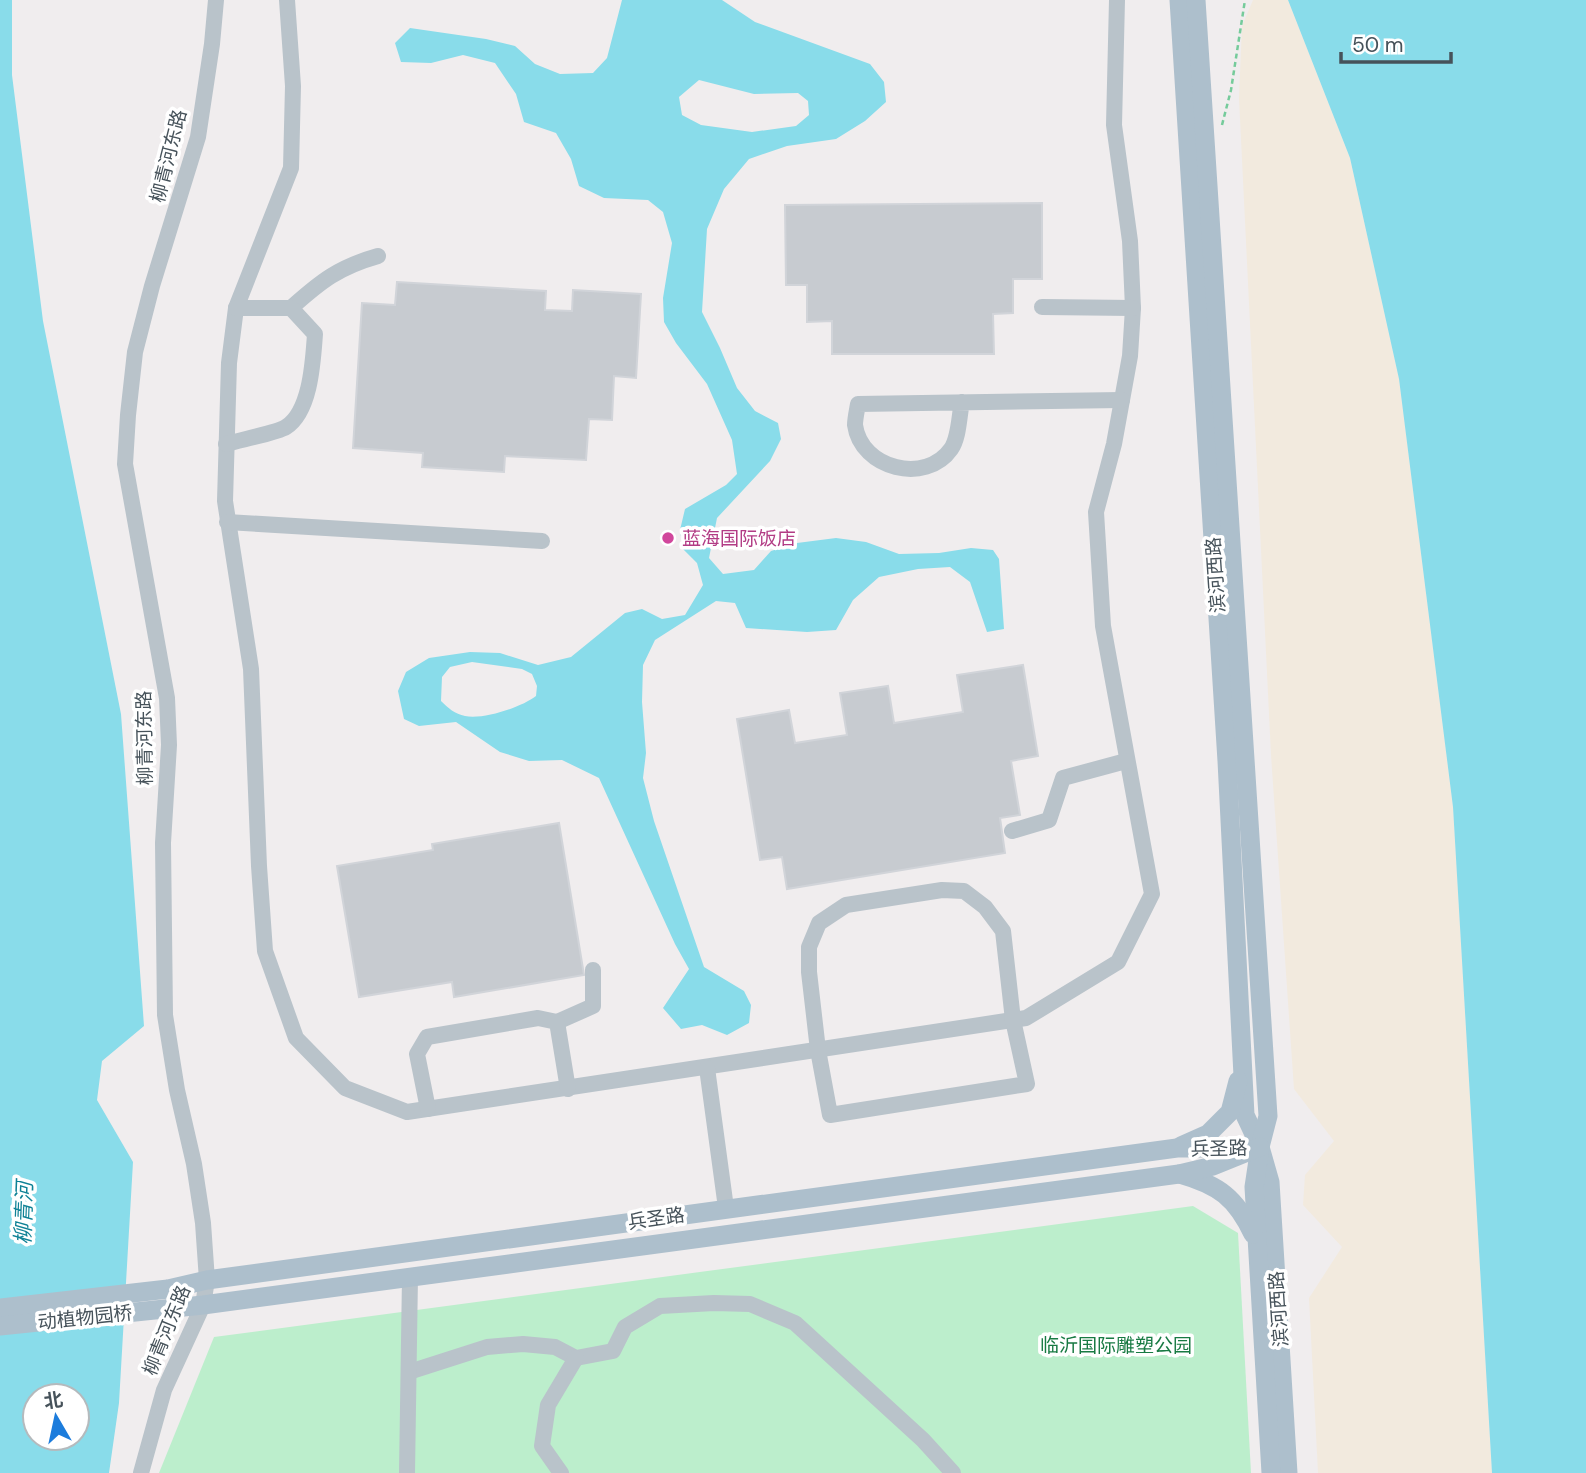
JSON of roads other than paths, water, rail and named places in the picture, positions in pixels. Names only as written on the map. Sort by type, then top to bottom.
[{"type":"main road","name":"滨河西路","points":[[1179,0],[1227,761],[1245,1115],[1260,1147],[1270,1182],[1288,1473]]},
{"type":"main road","name":"滨河西路","points":[[1196,0],[1268,1116],[1254,1187],[1271,1473]]},
{"type":"main road","points":[[1177,1148],[1208,1134],[1230,1112],[1243,1061]]},
{"type":"main road","name":"兵圣路","points":[[169,1299],[207,1280],[1177,1148],[1260,1147]]},
{"type":"main road","name":"兵圣路","points":[[169,1299],[203,1305],[1179,1174],[1213,1166],[1260,1147]]},
{"type":"main road","points":[[1179,1174],[1205,1181],[1219,1189],[1242,1210],[1258,1244]]},
{"type":"main road","name":"动植物园桥","points":[[0,1308],[169,1299]]},
{"type":"main road","name":"动植物园桥","points":[[0,1326],[169,1299]]},
{"type":"street","name":"柳青河东路","points":[[141,1473],[164,1390],[203,1305],[207,1280],[203,1223],[194,1164],[177,1090],[165,1015],[163,843],[169,745],[167,698],[125,464],[135,352],[152,286],[198,137],[216,0]]},
{"type":"street","points":[[287,0],[293,86],[291,169],[236,308],[229,363],[226,444],[227,522],[251,669],[258,866],[265,951],[296,1038],[345,1087],[407,1112],[1026,1018],[1118,962],[1152,894],[1103,626],[1096,512],[1114,444],[1130,356],[1133,307],[1130,241],[1114,125],[1117,0]]},
{"type":"street","points":[[236,308],[290,307],[316,285],[351,264],[378,256]]},
{"type":"street","points":[[226,444],[286,427],[304,405],[316,334],[290,307]]},
{"type":"street","points":[[1042,307],[1133,307]]},
{"type":"street","points":[[962,402],[953,447],[938,463],[906,471],[884,464],[864,447],[855,426],[858,404],[962,402],[1122,400]]},
{"type":"street","points":[[227,522],[542,541]]},
{"type":"street","points":[[1012,831],[1049,820],[1063,778],[1126,761]]},
{"type":"street","points":[[942,890],[964,891],[985,906],[1003,931],[1013,1020],[1027,1084],[830,1115],[818,1050],[809,972],[809,947],[819,923],[846,905],[942,890]]},
{"type":"street","points":[[428,1109],[416,1054],[427,1037],[538,1018],[556,1021],[593,1006],[593,970]]},
{"type":"street","points":[[556,1021],[568,1089]]},
{"type":"street","points":[[707,1068],[726,1208]]},
{"type":"street","points":[[407,1473],[410,1276]]},
{"type":"street","points":[[409,1372],[487,1347],[523,1344],[555,1346],[576,1358],[613,1350],[625,1327],[660,1306],[750,1304],[795,1323],[923,1440],[953,1473]]},
{"type":"street","points":[[561,1473],[542,1446],[548,1405],[576,1358]]},
{"type":"water","name":"柳青河","points":[[0,0],[12,0],[12,75],[43,321],[121,714],[144,1026],[102,1061],[97,1100],[133,1162],[119,1403],[109,1473],[0,1473]]},
{"type":"water","points":[[622,0],[722,0],[755,22],[870,64],[884,82],[886,102],[865,121],[836,139],[787,146],[749,159],[724,189],[707,229],[702,312],[737,388],[755,411],[778,423],[781,439],[770,461],[717,518],[709,558],[723,574],[754,570],[771,551],[797,543],[836,538],[866,542],[899,554],[939,553],[971,548],[993,550],[999,559],[1004,629],[987,632],[970,582],[950,567],[918,569],[879,577],[853,600],[836,630],[807,632],[746,628],[735,603],[716,601],[655,640],[643,665],[642,702],[646,753],[643,778],[654,821],[704,967],[744,991],[751,1005],[749,1023],[727,1035],[702,1025],[681,1029],[663,1008],[689,969],[599,778],[562,760],[529,761],[500,752],[456,722],[419,726],[404,719],[398,691],[406,672],[429,658],[470,652],[500,653],[538,665],[571,657],[625,613],[642,609],[662,619],[685,615],[703,585],[697,563],[683,549],[680,530],[685,509],[726,485],[737,474],[732,440],[707,384],[676,343],[664,322],[663,298],[672,243],[663,212],[648,200],[604,198],[579,186],[571,159],[556,133],[524,122],[516,94],[495,63],[463,55],[431,63],[401,62],[395,43],[410,28],[486,39],[515,46],[535,64],[560,74],[593,73],[607,58]],"holes":[[[699,80],[754,94],[798,93],[808,101],[809,115],[796,126],[752,132],[701,125],[682,115],[679,97]],[[472,662],[522,669],[532,674],[537,686],[536,696],[522,704],[492,714],[473,717],[455,712],[441,701],[442,677],[450,667]]]},
{"type":"water","points":[[1288,0],[1586,0],[1586,1473],[1492,1473],[1453,807],[1399,379],[1350,158]]},
{"type":"place","name":"蓝海国际饭店","points":[[668,538]]},
{"type":"park label","name":"临沂国际雕塑公园","points":[[1116,1345]]}]
